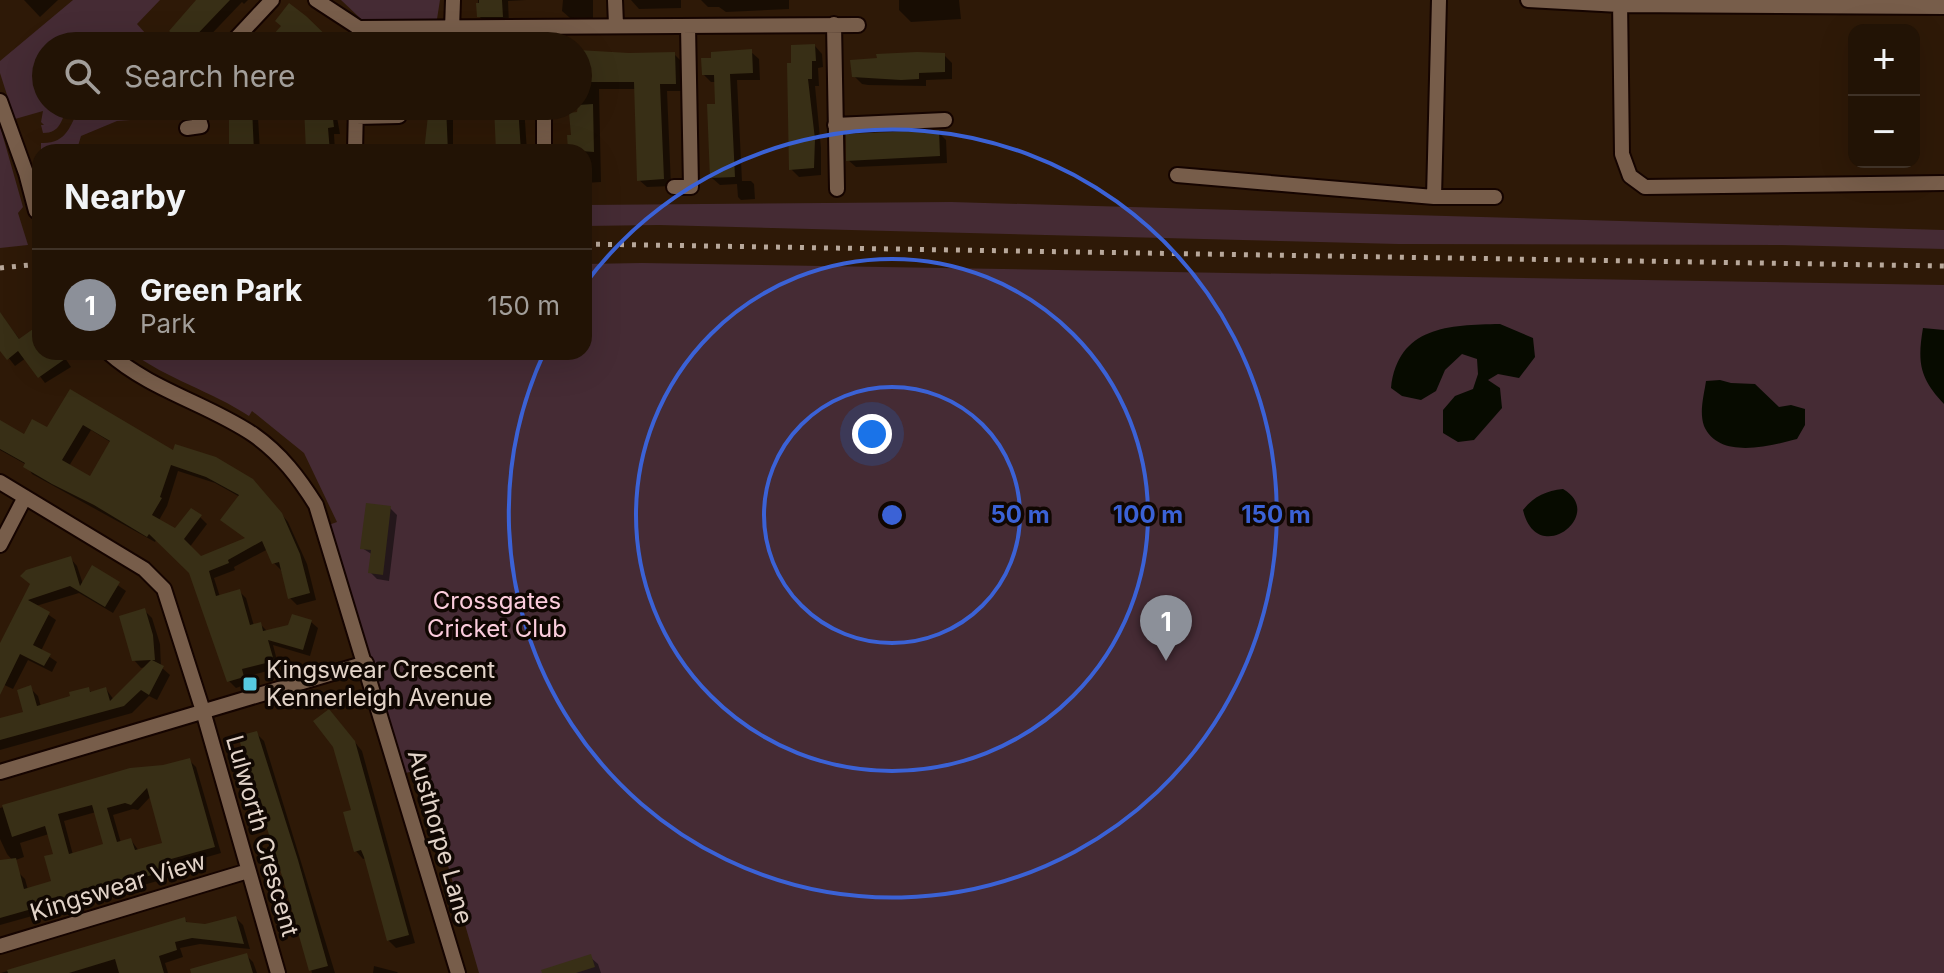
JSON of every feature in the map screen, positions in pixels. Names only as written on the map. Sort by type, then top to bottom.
[{"type":"street","points":[[242,32],[272,0]]},
{"type":"street","points":[[316,0],[359,28],[858,25]]},
{"type":"street","points":[[452,29],[453,0]]},
{"type":"street","points":[[615,0],[616,25]]},
{"type":"street","points":[[1434,197],[1439,0]]},
{"type":"street","points":[[1528,0],[1944,7]]},
{"type":"street","points":[[1620,3],[1622,154],[1630,176],[1645,187],[1944,183]]},
{"type":"street","points":[[834,24],[837,189]]},
{"type":"street","points":[[688,26],[691,187]]},
{"type":"street","points":[[359,28],[359,32]]},
{"type":"street","points":[[543,28],[543,32]]},
{"type":"street","points":[[0,101],[32,196]]},
{"type":"street","points":[[187,128],[201,126],[199,120]]},
{"type":"street","points":[[355,144],[356,120]]},
{"type":"street","points":[[544,120],[544,144]]},
{"type":"street","points":[[835,125],[945,120]]},
{"type":"street","points":[[1177,175],[1434,197],[1495,197]]},
{"type":"street","points":[[674,187],[707,186]]},
{"type":"street","name":"Austhorpe Lane","points":[[120,360],[164,388],[254,435],[292,468],[316,505],[458,973]]},
{"type":"street","name":"Lulworth Crescent","points":[[0,482],[155,578],[170,603],[278,973]]},
{"type":"street","points":[[0,545],[25,497]]},
{"type":"street","points":[[0,772],[366,663]]},
{"type":"street","name":"Kingswear View","points":[[0,946],[248,871]]},
{"type":"green space","points":[[73,0],[160,0],[137,24],[144,32],[35,32]]},
{"type":"green space","points":[[341,0],[440,0],[437,19],[361,19]]},
{"type":"green space","points":[[32,34],[32,114],[15,119],[0,73],[0,61]]},
{"type":"green space","points":[[62,120],[54,131],[43,133],[41,125],[44,125],[41,122]]},
{"type":"green space","points":[[73,120],[131,120],[117,121],[81,136],[79,144],[41,144],[57,140]]},
{"type":"green space","points":[[0,126],[23,207],[18,213],[28,245],[0,248]]},
{"type":"green space","points":[[951,202],[1944,230],[1944,249],[1781,245],[1398,244],[592,226],[592,205]]},
{"type":"green space","name":"Crossgates Cricket Club","points":[[592,264],[1944,285],[1944,973],[479,973],[420,769],[399,775],[323,527],[337,522],[304,453],[252,411],[249,416],[143,360],[592,360]]},
{"type":"shaded area","points":[[1500,324],[1533,338],[1535,357],[1519,378],[1498,374],[1488,380],[1500,388],[1502,408],[1474,440],[1458,442],[1443,433],[1443,410],[1455,396],[1473,389],[1478,374],[1477,359],[1462,354],[1445,370],[1436,391],[1421,400],[1402,396],[1391,388],[1396,367],[1415,341],[1445,328]]},
{"type":"shaded area","points":[[1923,328],[1944,330],[1944,404],[1922,370],[1920,351]]},
{"type":"shaded area","points":[[1706,381],[1755,384],[1779,407],[1791,405],[1805,409],[1805,425],[1797,439],[1746,448],[1733,447],[1711,437],[1704,426],[1703,398]]},
{"type":"shaded area","points":[[1563,489],[1574,500],[1577,511],[1573,522],[1565,531],[1553,536],[1541,535],[1531,527],[1523,510],[1541,495]]},
{"type":"building","points":[[196,0],[230,0],[199,32],[169,31]]},
{"type":"building","points":[[479,0],[502,0],[503,17],[477,17],[476,3]]},
{"type":"building","points":[[289,3],[323,32],[276,32],[281,26],[275,21]]},
{"type":"building","points":[[815,44],[816,61],[812,61],[812,79],[808,79],[815,139],[814,168],[789,170],[787,63],[791,63],[791,45]]},
{"type":"building","points":[[752,49],[753,73],[730,74],[735,177],[710,178],[707,104],[715,104],[714,75],[702,75],[701,58],[711,58],[711,52]]},
{"type":"building","points":[[592,51],[675,52],[676,84],[660,84],[664,179],[637,181],[634,82],[592,82]]},
{"type":"building","points":[[945,53],[945,72],[919,73],[919,79],[901,80],[852,77],[850,60],[877,58],[876,54]]},
{"type":"building","points":[[592,104],[594,152],[592,144],[568,144],[567,135],[571,135],[570,120],[592,120]]},
{"type":"building","points":[[229,120],[253,120],[254,144],[229,144]]},
{"type":"building","points":[[305,120],[333,120],[334,127],[328,128],[329,144],[306,144]]},
{"type":"building","points":[[427,120],[447,120],[448,144],[425,144]]},
{"type":"building","points":[[495,120],[519,120],[520,144],[496,144]]},
{"type":"building","points":[[939,130],[940,156],[846,161],[846,134]]},
{"type":"building","points":[[0,312],[19,339],[32,330],[32,360],[64,360],[38,378],[18,351],[7,360],[0,351]]},
{"type":"building","points":[[70,389],[173,450],[175,444],[216,457],[253,479],[282,513],[300,554],[310,593],[288,599],[279,562],[272,564],[262,541],[228,560],[229,563],[209,571],[216,596],[240,589],[250,625],[261,622],[263,631],[288,625],[292,614],[312,620],[303,650],[268,640],[274,661],[242,669],[244,677],[227,682],[189,573],[149,534],[147,537],[52,484],[0,449],[0,420],[24,434],[32,419],[47,427]],"holes":[[[83,425],[110,441],[90,476],[62,460]],[[171,465],[206,477],[239,495],[220,520],[245,538],[201,556],[184,539],[202,515],[191,508],[175,528],[152,515],[162,498]]]},
{"type":"building","points":[[366,503],[391,506],[383,575],[368,573],[371,550],[360,549]]},
{"type":"building","points":[[71,556],[80,586],[92,565],[120,582],[105,607],[70,586],[28,600],[50,612],[33,645],[51,654],[44,666],[20,654],[0,695],[0,643],[30,584],[20,576],[26,570]]},
{"type":"building","points":[[145,608],[153,635],[155,660],[152,660],[164,666],[149,695],[141,690],[124,706],[0,740],[0,718],[23,712],[17,690],[31,685],[37,706],[89,687],[90,692],[106,687],[110,701],[151,660],[132,661],[119,616]]},
{"type":"building","points":[[329,709],[355,741],[409,935],[387,941],[364,857],[361,850],[354,852],[343,812],[351,810],[333,747],[313,721]]},
{"type":"building","points":[[257,731],[328,966],[309,971],[238,736]]},
{"type":"building","points":[[190,758],[215,847],[171,859],[173,869],[0,918],[0,860],[16,858],[24,889],[51,881],[44,856],[53,854],[45,826],[12,837],[2,805],[130,768],[163,765]],"holes":[[[147,788],[162,843],[135,850],[131,838],[117,842],[107,808],[125,803],[131,805]],[[92,805],[103,844],[69,854],[58,814]]]},
{"type":"building","points":[[236,916],[244,944],[192,938],[175,942],[177,950],[159,956],[164,973],[119,973],[115,959],[69,973],[8,973],[7,970],[185,917],[186,922],[205,924]]},
{"type":"building","points":[[247,953],[253,973],[191,973],[190,969]]},
{"type":"building","points":[[591,954],[595,967],[576,973],[542,973],[541,970]]},
{"type":"railway","points":[[592,244],[1944,266]]},
{"type":"railway","points":[[0,268],[32,265]]},
{"type":"place","name":"Green Park","points":[[1166,661]]},
{"type":"place","name":"Kingswear Crescent Kennerleigh Avenue","points":[[250,684]]}]
